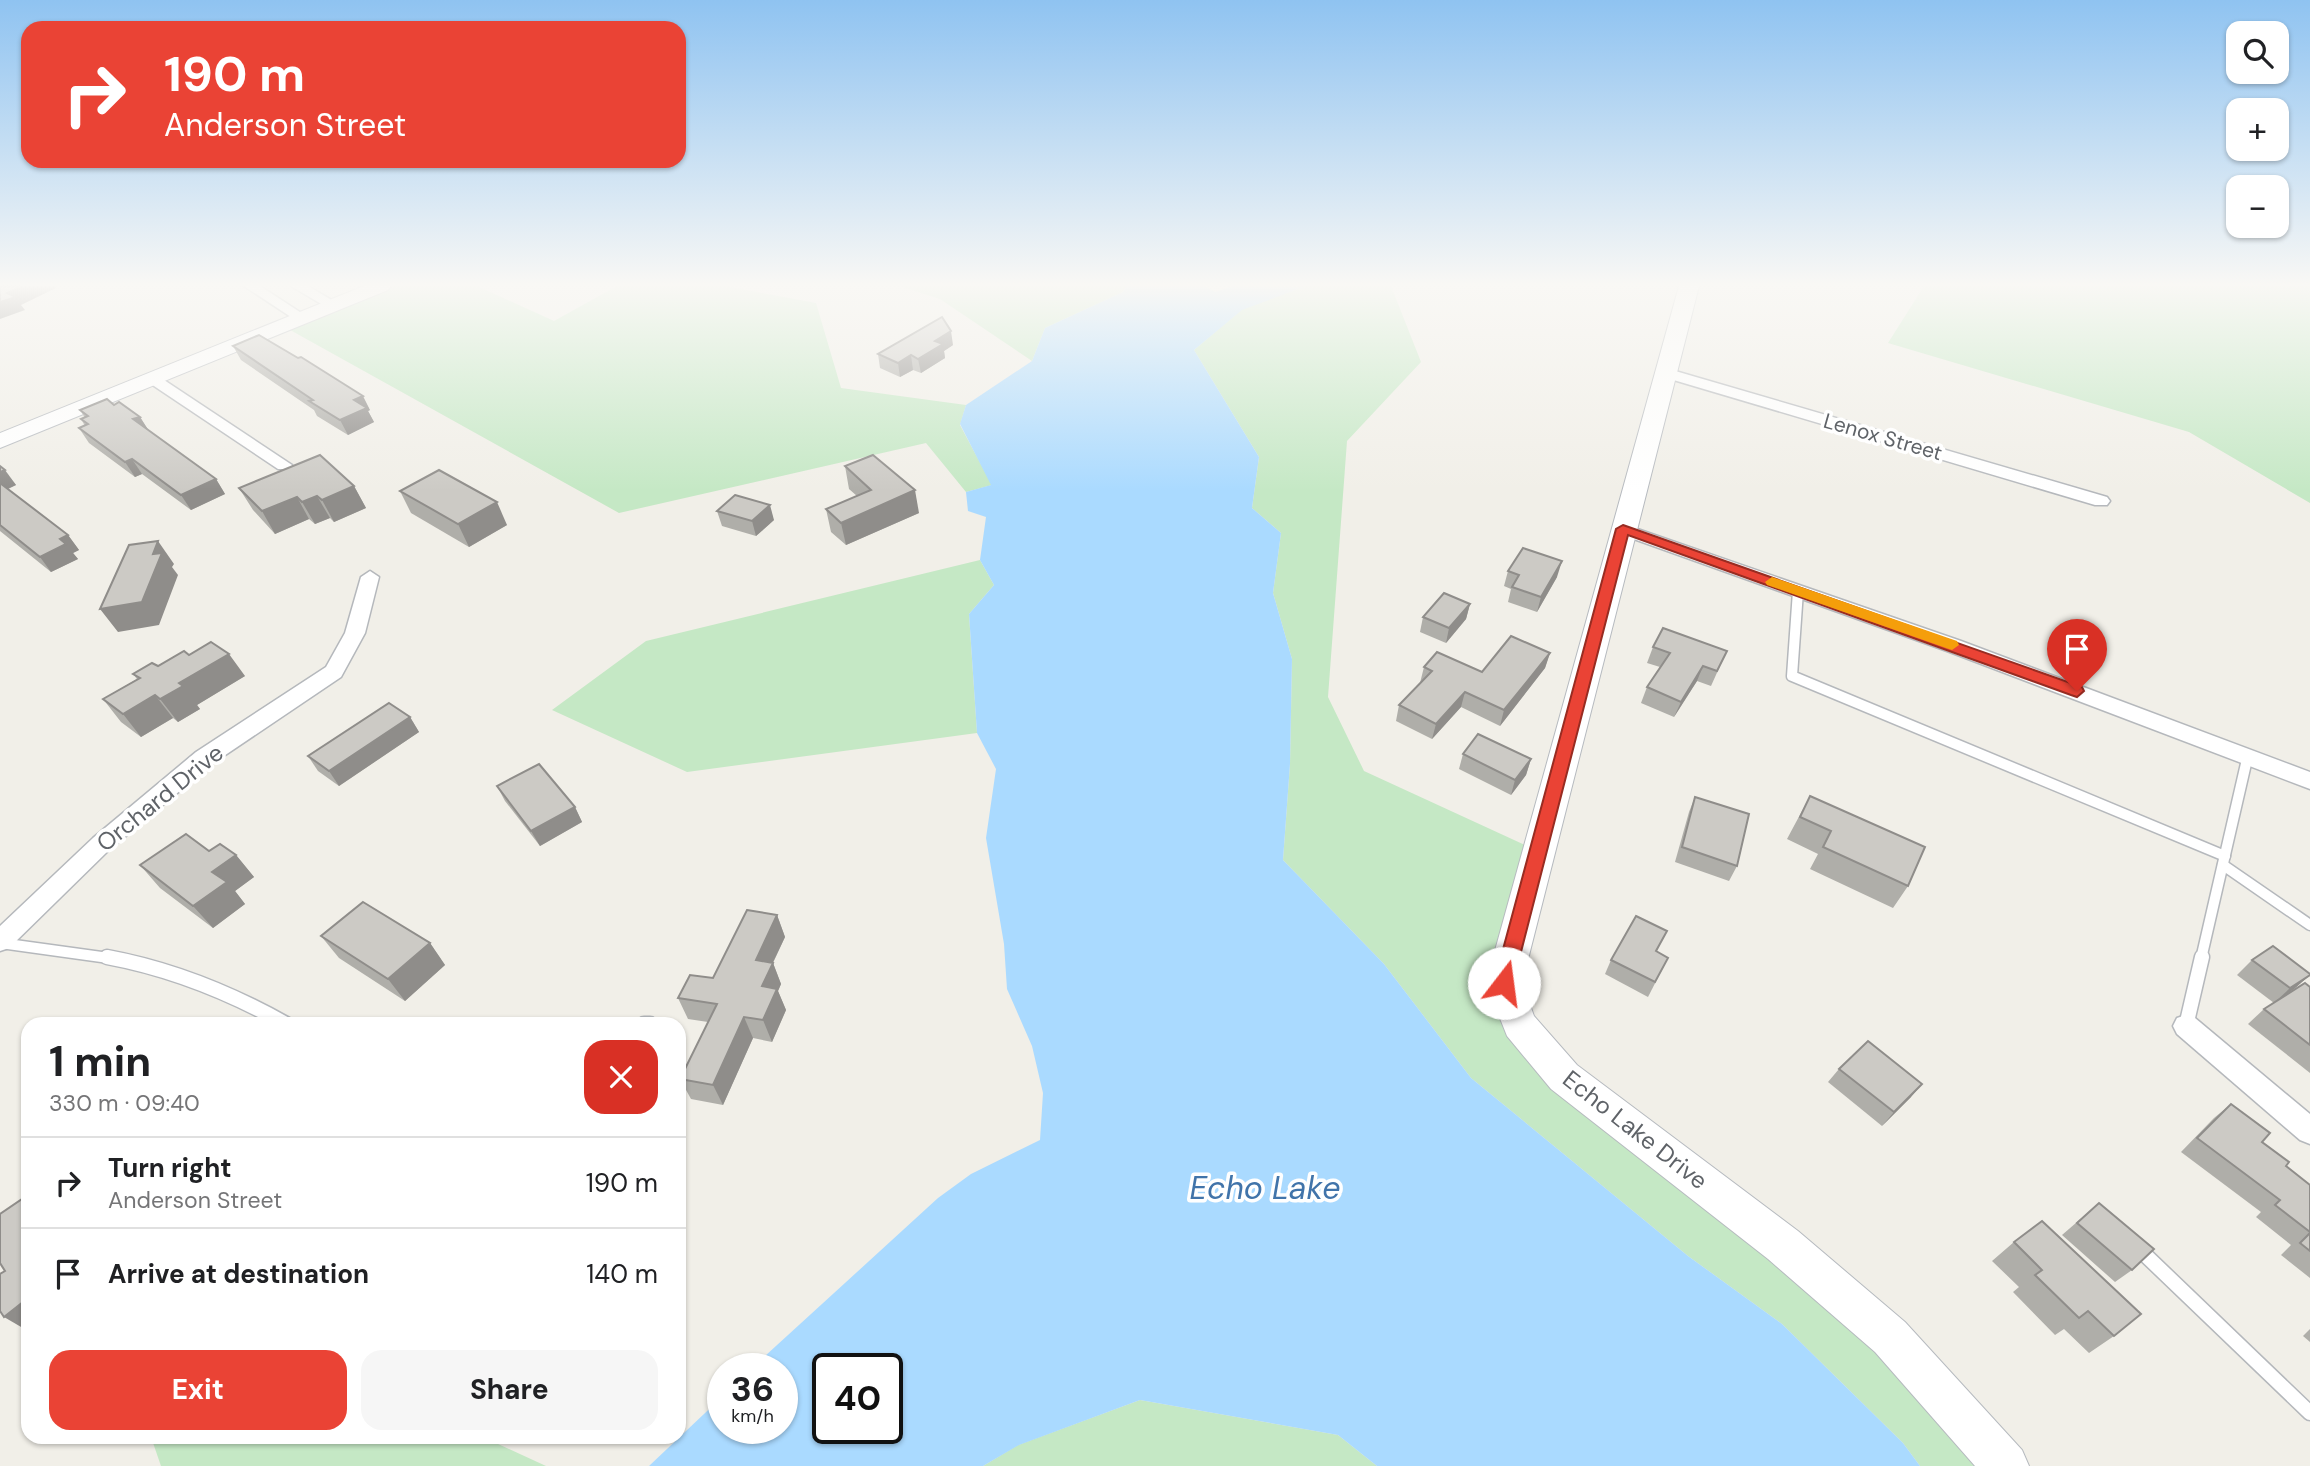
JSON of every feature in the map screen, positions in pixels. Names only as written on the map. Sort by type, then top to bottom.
[{"type":"street","points":[[0,441],[213,354]]},
{"type":"street","name":"Echo Lake Drive","points":[[1670,354],[1504,983],[1520,1025],[1564,1077],[1783,1245],[1890,1337],[2006,1466]]},
{"type":"street","name":"Lenox Street","points":[[1665,373],[2101,501]]},
{"type":"street","points":[[153,379],[284,464]]},
{"type":"street","points":[[1623,529],[2248,755],[2310,781]]},
{"type":"street","name":"Orchard Drive","points":[[0,942],[101,844],[204,758],[334,672],[355,633],[370,577]]},
{"type":"street","points":[[2186,1026],[2310,1130]]},
{"type":"lane","points":[[1798,591],[1792,676],[2224,861],[2310,925]]},
{"type":"lane","points":[[2186,1026],[2248,755]]},
{"type":"lane","points":[[0,942],[87,952],[150,965],[221,990],[273,1017]]},
{"type":"lane","points":[[2134,1244],[2310,1413]]},
{"type":"green space","points":[[334,354],[831,354],[841,388],[966,405],[960,425],[992,485],[966,492],[926,443],[619,513]]},
{"type":"green space","points":[[1022,354],[1035,354],[1032,361]]},
{"type":"green space","points":[[1197,354],[1418,354],[1421,362],[1347,441],[1328,697],[1364,771],[1538,851],[1504,983],[1520,1025],[2006,1466],[1920,1466],[1903,1443],[1782,1324],[1688,1256],[1471,1078],[1384,964],[1283,860],[1290,764],[1292,659],[1273,593],[1281,533],[1252,508],[1259,457]]},
{"type":"green space","points":[[1927,354],[2310,354],[2310,503],[2189,432]]},
{"type":"green space","points":[[980,560],[994,585],[969,614],[977,733],[687,772],[552,710],[646,641]]},
{"type":"green space","points":[[1140,1400],[1338,1435],[1377,1466],[983,1466],[1018,1445]]},
{"type":"green space","points":[[153,1444],[498,1444],[546,1466],[161,1466]]},
{"type":"water","name":"Echo Lake","points":[[1035,354],[1197,354],[1259,457],[1252,508],[1281,533],[1273,593],[1292,659],[1290,764],[1283,860],[1384,964],[1471,1078],[1688,1256],[1782,1324],[1903,1443],[1920,1466],[1377,1466],[1338,1435],[1140,1400],[1019,1445],[983,1466],[649,1466],[672,1444],[686,1444],[686,1431],[707,1411],[707,1444],[798,1444],[798,1353],[768,1353],[938,1198],[971,1174],[1040,1140],[1043,1093],[1032,1046],[1007,989],[1004,944],[986,838],[996,769],[977,733],[969,614],[994,585],[980,560],[986,517],[968,511],[966,492],[991,485],[960,424],[966,405],[1032,361]]},
{"type":"building","points":[[245,354],[292,354],[301,357],[363,396],[354,400],[367,408],[340,420],[309,401],[313,400]]},
{"type":"building","points":[[879,354],[926,354],[918,359],[911,355],[898,363]]},
{"type":"building","points":[[107,399],[114,405],[119,402],[140,417],[133,419],[216,479],[181,495],[132,459],[125,462],[79,428],[88,424],[81,419],[88,416],[80,410]]},
{"type":"building","points":[[320,455],[354,486],[322,500],[317,496],[302,502],[297,497],[262,511],[239,488]]},
{"type":"building","points":[[873,455],[915,490],[841,523],[826,509],[871,490],[845,466]]},
{"type":"building","points":[[439,470],[497,502],[458,524],[400,491]]},
{"type":"building","points":[[0,483],[68,535],[60,539],[66,544],[40,557],[0,525]]},
{"type":"building","points":[[735,495],[770,505],[752,521],[717,511]]},
{"type":"building","points":[[158,541],[153,554],[162,553],[142,602],[100,609],[129,545]]},
{"type":"building","points":[[1523,548],[1562,561],[1541,597],[1512,587],[1519,575],[1508,571]]},
{"type":"building","points":[[1444,593],[1470,604],[1449,628],[1423,617]]},
{"type":"building","points":[[1663,628],[1727,651],[1717,671],[1703,666],[1681,702],[1647,687],[1670,653],[1653,647]]},
{"type":"building","points":[[1511,636],[1550,653],[1504,710],[1465,692],[1436,724],[1399,705],[1432,671],[1424,667],[1437,652],[1482,672]]},
{"type":"building","points":[[211,642],[229,654],[179,683],[183,686],[160,699],[155,695],[123,714],[103,699],[140,678],[133,674],[152,663],[158,666],[184,651],[189,655]]},
{"type":"building","points":[[389,703],[410,717],[329,771],[308,756]]},
{"type":"building","points":[[1478,734],[1531,759],[1515,780],[1463,754]]},
{"type":"building","points":[[539,764],[575,807],[531,831],[497,786]]},
{"type":"building","points":[[1810,796],[1925,847],[1908,886],[1823,847],[1831,831],[1800,817]]},
{"type":"building","points":[[1695,797],[1749,814],[1737,866],[1682,847]]},
{"type":"building","points":[[186,834],[209,851],[220,844],[236,855],[212,872],[227,882],[193,906],[140,865]]},
{"type":"building","points":[[363,902],[430,943],[388,979],[321,936]]},
{"type":"building","points":[[747,910],[777,915],[756,960],[773,963],[762,986],[777,989],[763,1020],[744,1017],[713,1085],[686,1080],[686,1067],[717,1004],[678,998],[690,975],[713,978]]},
{"type":"building","points":[[1636,916],[1667,931],[1656,951],[1668,958],[1655,982],[1611,960]]},
{"type":"building","points":[[2273,946],[2310,975],[2290,988],[2252,960]]},
{"type":"building","points":[[2305,983],[2310,987],[2310,1045],[2264,1009]]},
{"type":"building","points":[[1868,1041],[1922,1084],[1894,1112],[1839,1069]]},
{"type":"building","points":[[2231,1104],[2270,1133],[2262,1142],[2289,1162],[2286,1166],[2310,1185],[2310,1232],[2275,1205],[2280,1200],[2197,1138]]},
{"type":"building","points":[[21,1200],[21,1304],[4,1317],[0,1311],[0,1274],[5,1271],[0,1263],[0,1214]]},
{"type":"building","points":[[2099,1203],[2154,1249],[2132,1270],[2077,1223]]},
{"type":"building","points":[[2042,1221],[2141,1314],[2114,1336],[2088,1311],[2079,1318],[2035,1275],[2042,1270],[2014,1242]]},
{"type":"building","points":[[2310,1233],[2310,1251],[2300,1243]]},
{"type":"slow traffic","points":[[1772,582],[1952,645]]},
{"type":"route","points":[[1504,983],[1623,529],[2077,691]]}]
